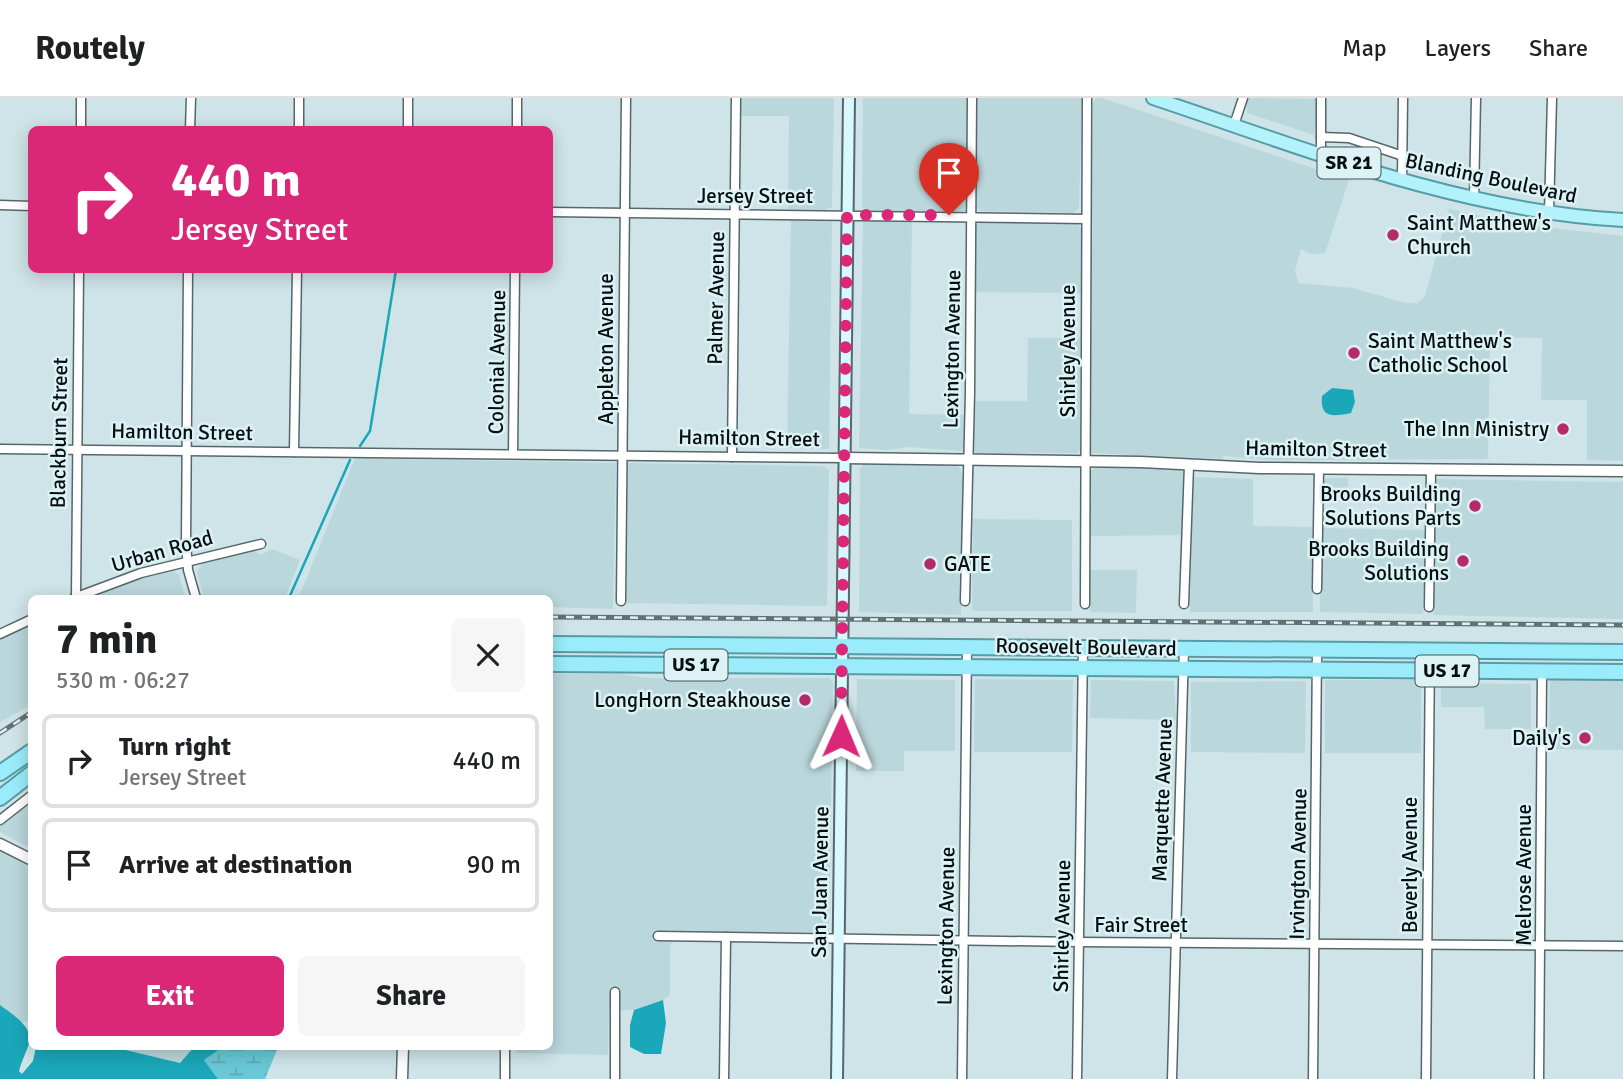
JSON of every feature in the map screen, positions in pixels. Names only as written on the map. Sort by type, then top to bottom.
[{"type":"highway","name":"Roosevelt Boulevard","points":[[553,644],[1623,652]]},
{"type":"highway","points":[[637,665],[642,658],[652,654],[699,653],[712,651],[723,645]]},
{"type":"highway","name":"Roosevelt Boulevard","points":[[553,664],[1623,672]]},
{"type":"highway","points":[[0,773],[28,754]]},
{"type":"highway","points":[[0,798],[28,777]]},
{"type":"main road","name":"San Juan Avenue","points":[[837,1079],[849,98]]},
{"type":"main road","name":"Blanding Boulevard","points":[[1153,98],[1402,180],[1474,199],[1549,212],[1623,220]]},
{"type":"street","points":[[80,126],[81,98]]},
{"type":"street","points":[[190,126],[191,98]]},
{"type":"street","points":[[299,98],[299,126]]},
{"type":"street","points":[[408,98],[408,126]]},
{"type":"street","points":[[517,98],[517,126]]},
{"type":"street","name":"Appleton Avenue","points":[[621,601],[626,98]]},
{"type":"street","name":"Palmer Avenue","points":[[732,457],[736,98]]},
{"type":"street","name":"Lexington Avenue","points":[[965,601],[972,98]]},
{"type":"street","name":"Shirley Avenue","points":[[1085,604],[1087,98]]},
{"type":"street","points":[[1234,125],[1243,98]]},
{"type":"street","points":[[1321,98],[1321,153]]},
{"type":"street","points":[[1402,180],[1403,98]]},
{"type":"street","points":[[1474,199],[1476,98]]},
{"type":"street","points":[[1549,212],[1552,98]]},
{"type":"street","points":[[1321,137],[1349,138],[1403,156]]},
{"type":"street","points":[[0,205],[28,205]]},
{"type":"street","name":"Jersey Street","points":[[553,212],[1086,219]]},
{"type":"street","name":"Blackburn Street","points":[[75,595],[79,273]]},
{"type":"street","points":[[188,273],[187,561],[194,595]]},
{"type":"street","points":[[295,452],[297,273]]},
{"type":"street","name":"Colonial Avenue","points":[[513,454],[515,273]]},
{"type":"street","name":"Hamilton Street","points":[[0,449],[1085,461],[1319,468],[1623,471]]},
{"type":"street","points":[[1184,604],[1189,465]]},
{"type":"street","points":[[1317,589],[1319,468]]},
{"type":"street","points":[[1429,607],[1431,470]]},
{"type":"street","name":"Urban Road","points":[[83,595],[131,577],[261,544]]},
{"type":"street","points":[[0,634],[28,621]]},
{"type":"street","name":"Lexington Avenue","points":[[962,1079],[967,647]]},
{"type":"street","name":"Shirley Avenue","points":[[1077,1079],[1083,648]]},
{"type":"street","name":"Marquette Avenue","points":[[1172,1079],[1184,649]]},
{"type":"street","name":"Irvington Avenue","points":[[1313,1079],[1317,650]]},
{"type":"street","name":"Beverly Avenue","points":[[1426,1079],[1430,650]]},
{"type":"street","name":"Melrose Avenue","points":[[1539,1079],[1542,672]]},
{"type":"street","points":[[0,820],[28,798]]},
{"type":"street","points":[[0,844],[28,858]]},
{"type":"street","name":"Fair Street","points":[[658,936],[1623,946]]},
{"type":"street","points":[[724,1079],[726,937]]},
{"type":"street","points":[[615,992],[615,1079]]},
{"type":"street","points":[[402,1079],[403,1050]]},
{"type":"street","points":[[505,1050],[505,1079]]},
{"type":"shaded area","points":[[741,98],[834,98],[832,207],[824,210],[788,209],[789,116],[740,116]]},
{"type":"shaded area","points":[[863,98],[968,98],[965,211],[871,211],[862,207]]},
{"type":"shaded area","points":[[977,98],[1082,98],[1079,208],[1073,213],[980,211],[976,207]]},
{"type":"shaded area","points":[[1096,98],[1349,180],[1325,253],[1311,254],[1301,249],[1295,270],[1298,283],[1353,288],[1405,303],[1418,303],[1425,296],[1449,209],[1525,225],[1623,236],[1623,461],[1587,460],[1587,400],[1541,400],[1542,338],[1490,337],[1488,459],[1272,460],[1224,456],[1222,459],[1090,453],[1087,439],[1088,337],[1093,103]]},
{"type":"shaded area","points":[[1247,98],[1317,99],[1317,136],[1247,113]]},
{"type":"shaded area","points":[[791,218],[832,220],[829,449],[787,448]]},
{"type":"shaded area","points":[[986,219],[1076,222],[1082,229],[1081,293],[976,292],[976,225]]},
{"type":"shaded area","points":[[867,220],[912,220],[909,414],[965,415],[964,448],[961,451],[909,447],[887,450],[859,448],[863,223]]},
{"type":"shaded area","points":[[1028,338],[1080,338],[1080,450],[1077,453],[976,453],[973,449],[974,401],[1027,401]]},
{"type":"shaded area","points":[[1332,388],[1353,390],[1355,402],[1351,413],[1333,415],[1325,412],[1322,396]]},
{"type":"shaded area","points":[[355,458],[616,463],[613,609],[553,607],[553,595],[300,595]]},
{"type":"shaded area","points":[[627,463],[822,466],[829,470],[827,606],[627,603]]},
{"type":"shaded area","points":[[864,463],[953,464],[960,468],[963,476],[961,615],[859,612],[860,469]]},
{"type":"shaded area","points":[[1097,466],[1177,469],[1184,473],[1184,535],[1090,536],[1090,472]]},
{"type":"shaded area","points":[[1193,477],[1253,479],[1253,526],[1312,527],[1313,612],[1190,612]]},
{"type":"shaded area","points":[[1323,478],[1348,478],[1348,502],[1323,502]]},
{"type":"shaded area","points":[[1435,479],[1623,482],[1623,619],[1433,615]]},
{"type":"shaded area","points":[[973,519],[1072,520],[1072,611],[972,611]]},
{"type":"shaded area","points":[[1320,528],[1426,530],[1423,614],[1320,612]]},
{"type":"shaded area","points":[[251,549],[261,555],[272,549],[300,560],[286,595],[203,595],[197,573],[202,563]]},
{"type":"shaded area","points":[[1090,570],[1137,570],[1136,613],[1090,612]]},
{"type":"shaded area","points":[[173,571],[179,574],[184,595],[91,595],[131,581]]},
{"type":"shaded area","points":[[28,624],[28,707],[0,722],[0,638]]},
{"type":"shaded area","points":[[553,674],[620,674],[648,678],[830,678],[833,683],[829,932],[680,932],[670,945],[670,995],[634,1010],[609,1011],[608,1055],[516,1053],[516,1050],[553,1050]]},
{"type":"shaded area","points":[[1550,678],[1623,678],[1623,750],[1549,749]]},
{"type":"shaded area","points":[[857,679],[955,680],[955,751],[904,751],[904,771],[856,771]]},
{"type":"shaded area","points":[[975,679],[1073,680],[1072,752],[974,752]]},
{"type":"shaded area","points":[[1091,680],[1174,681],[1176,720],[1090,718]]},
{"type":"shaded area","points":[[1325,680],[1421,680],[1421,753],[1325,753]]},
{"type":"shaded area","points":[[1306,681],[1305,753],[1191,752],[1191,682]]},
{"type":"shaded area","points":[[1441,683],[1531,684],[1531,729],[1485,729],[1484,707],[1441,707]]},
{"type":"shaded area","points":[[28,803],[28,847],[0,832],[0,826]]},
{"type":"shaded area","points":[[0,851],[28,865],[28,1022],[20,1022],[0,1005]]},
{"type":"shaded area","points":[[663,1000],[666,1023],[661,1054],[644,1054],[630,1047],[630,1025],[634,1010]]},
{"type":"shaded area","points":[[0,1005],[21,1021],[28,1032],[28,1047],[19,1071],[22,1074],[33,1061],[35,1050],[126,1050],[180,1063],[191,1050],[219,1050],[204,1060],[218,1079],[0,1079]]},
{"type":"shaded area","points":[[126,1050],[191,1050],[180,1063]]},
{"type":"green space","points":[[219,1050],[277,1050],[265,1079],[218,1079],[204,1060]]},
{"type":"waterway","points":[[360,446],[370,431],[396,273]]},
{"type":"waterway","points":[[290,595],[350,460]]},
{"type":"railway","points":[[553,617],[1623,625]]},
{"type":"railway","points":[[0,733],[28,715]]},
{"type":"place","name":"Saint Matthew's Church","points":[[1393,235]]},
{"type":"place","name":"Saint Matthew's Catholic School","points":[[1354,353]]},
{"type":"place","name":"The Inn Ministry","points":[[1563,429]]},
{"type":"place","name":"Brooks Building Solutions Parts","points":[[1475,506]]},
{"type":"place","name":"Brooks Building Solutions","points":[[1463,561]]},
{"type":"place","name":"GATE","points":[[930,564]]},
{"type":"place","name":"LongHorn Steakhouse","points":[[805,700]]},
{"type":"place","name":"Daily's","points":[[1585,738]]},
{"type":"route","points":[[841,736],[847,215],[949,215]]}]
